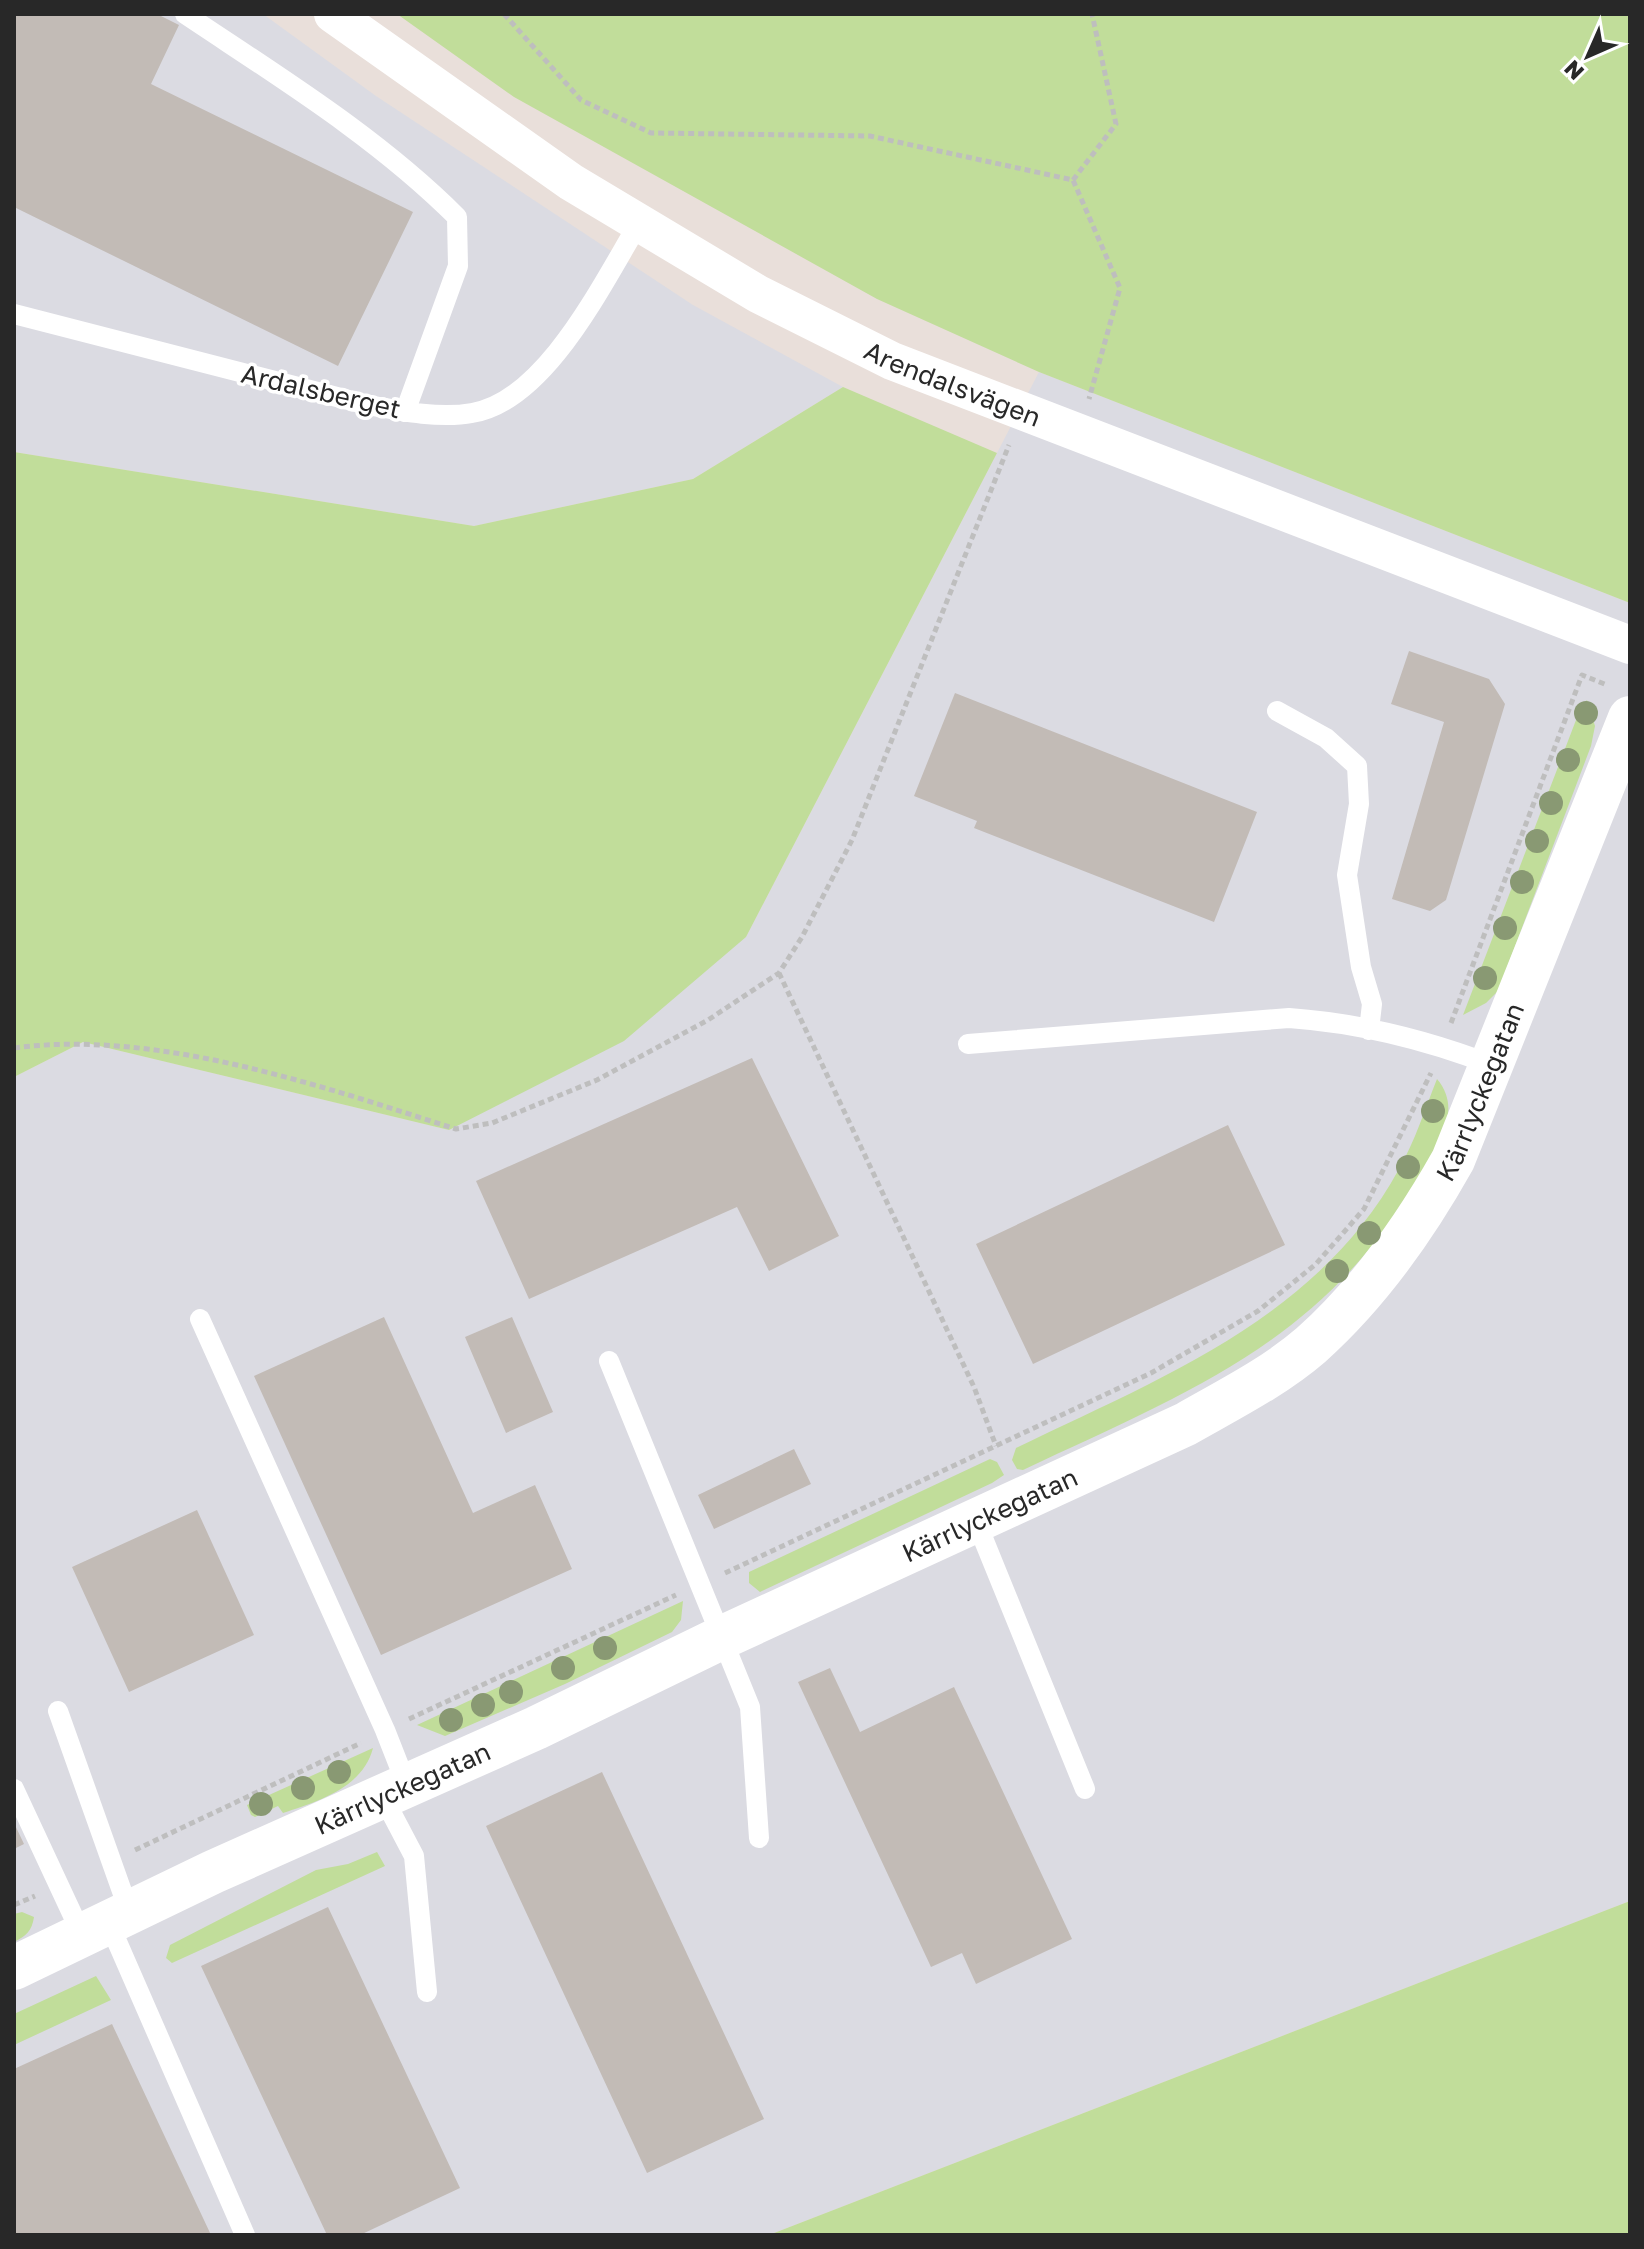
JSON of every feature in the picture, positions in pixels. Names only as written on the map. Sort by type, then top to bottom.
[{"type":"street","name":"Arendalsvägen","points":[[333,14],[571,182],[758,294],[892,361],[1630,645]]},
{"type":"street","name":"Kärrlyckegatan","points":[[14,1968],[1186,1424],[1240,1394],[1311,1345],[1373,1276],[1426,1208],[1453,1160],[1492,1065],[1624,704]]},
{"type":"lane","points":[[185,14],[345,123],[415,176],[457,217],[458,266],[405,412]]},
{"type":"lane","name":"Ardalsberget","points":[[14,314],[405,412],[472,414],[498,405],[541,371],[573,329],[639,223]]},
{"type":"lane","points":[[1277,711],[1326,738],[1357,766],[1359,804],[1347,875],[1361,967],[1372,1004],[1369,1030]]},
{"type":"lane","points":[[968,1044],[1289,1018],[1334,1022],[1442,1046],[1492,1065]]},
{"type":"lane","points":[[200,1319],[385,1730],[395,1792],[414,1856],[427,1992]]},
{"type":"lane","points":[[609,1361],[750,1707],[759,1838]]},
{"type":"lane","points":[[976,1521],[1085,1789]]},
{"type":"lane","points":[[58,1711],[109,1862],[106,1923]]},
{"type":"lane","points":[[14,1789],[60,1884],[106,1923],[245,2235]]},
{"type":"path","points":[[504,14],[581,100],[651,133],[870,136],[1073,180]]},
{"type":"path","points":[[1073,180],[1116,124],[1092,14]]},
{"type":"path","points":[[1073,180],[1120,288],[1079,435]]},
{"type":"path","points":[[14,1048],[51,1044],[130,1048],[244,1067],[456,1129],[492,1123],[597,1080],[708,1020],[779,973],[802,937],[852,840],[1021,413]]},
{"type":"path","points":[[109,1862],[1209,1343],[1300,1280],[1364,1209],[1424,1093],[1582,675],[1624,704]]},
{"type":"path","points":[[779,973],[974,1387],[996,1446]]},
{"type":"path","points":[[14,1905],[60,1884]]},
{"type":"shaded area","points":[[14,14],[263,14],[376,96],[693,305],[843,387],[693,479],[474,526],[14,452]]},
{"type":"shaded area","points":[[1039,372],[1630,603],[1630,1901],[769,2235],[14,2235],[14,1077],[83,1042],[449,1130],[746,937]]},
{"type":"green space","points":[[397,14],[1630,14],[1630,603],[1039,372],[877,299],[514,97]]},
{"type":"green space","points":[[843,387],[997,453],[746,937],[624,1041],[449,1130],[83,1042],[14,1077],[14,452],[474,526],[693,479]]},
{"type":"green space","points":[[1587,700],[1595,726],[1591,746],[1498,991],[1486,1003],[1463,1015],[1581,707]]},
{"type":"green space","points":[[1437,1079],[1448,1101],[1448,1112],[1443,1134],[1426,1167],[1387,1227],[1345,1276],[1300,1318],[1252,1353],[1200,1384],[1023,1470],[1017,1469],[1012,1460],[1016,1448],[1125,1396],[1231,1338],[1280,1304],[1325,1266],[1365,1221],[1399,1169]]},
{"type":"green space","points":[[990,1459],[997,1462],[1004,1475],[992,1483],[760,1592],[749,1583],[749,1572]]},
{"type":"green space","points":[[683,1601],[681,1620],[672,1632],[565,1684],[445,1736],[417,1725]]},
{"type":"green space","points":[[373,1748],[360,1773],[338,1791],[283,1813],[278,1806],[255,1817],[251,1815],[247,1805]]},
{"type":"green space","points":[[377,1852],[385,1866],[172,1963],[166,1958],[170,1945],[316,1870],[348,1864]]},
{"type":"green space","points":[[1630,1901],[1630,2235],[769,2235]]},
{"type":"green space","points":[[22,1912],[34,1917],[32,1926],[14,1942],[14,1914]]},
{"type":"green space","points":[[96,1976],[111,2000],[14,2045],[14,2014]]},
{"type":"building","points":[[14,14],[157,14],[179,25],[151,84],[413,212],[338,366],[14,207]]},
{"type":"building","points":[[1409,651],[1489,679],[1505,704],[1446,900],[1430,911],[1392,899],[1444,722],[1391,704]]},
{"type":"building","points":[[955,693],[1257,812],[1214,922],[974,828],[977,821],[914,796]]},
{"type":"building","points":[[752,1058],[839,1236],[769,1271],[737,1207],[529,1299],[476,1181]]},
{"type":"building","points":[[1228,1125],[1285,1245],[1033,1364],[976,1244]]},
{"type":"building","points":[[384,1317],[473,1513],[535,1485],[572,1569],[381,1655],[254,1376]]},
{"type":"building","points":[[512,1317],[553,1412],[506,1433],[465,1337]]},
{"type":"building","points":[[794,1449],[811,1484],[714,1529],[698,1495]]},
{"type":"building","points":[[197,1510],[254,1635],[129,1692],[72,1567]]},
{"type":"building","points":[[830,1668],[860,1732],[954,1687],[1072,1939],[976,1984],[962,1953],[931,1967],[798,1682]]},
{"type":"building","points":[[602,1772],[764,2119],[647,2173],[486,1826]]},
{"type":"building","points":[[14,1823],[24,1844],[14,1849]]},
{"type":"building","points":[[328,1907],[460,2188],[360,2235],[327,2235],[201,1966]]},
{"type":"building","points":[[112,2024],[211,2235],[14,2235],[14,2069]]}]
